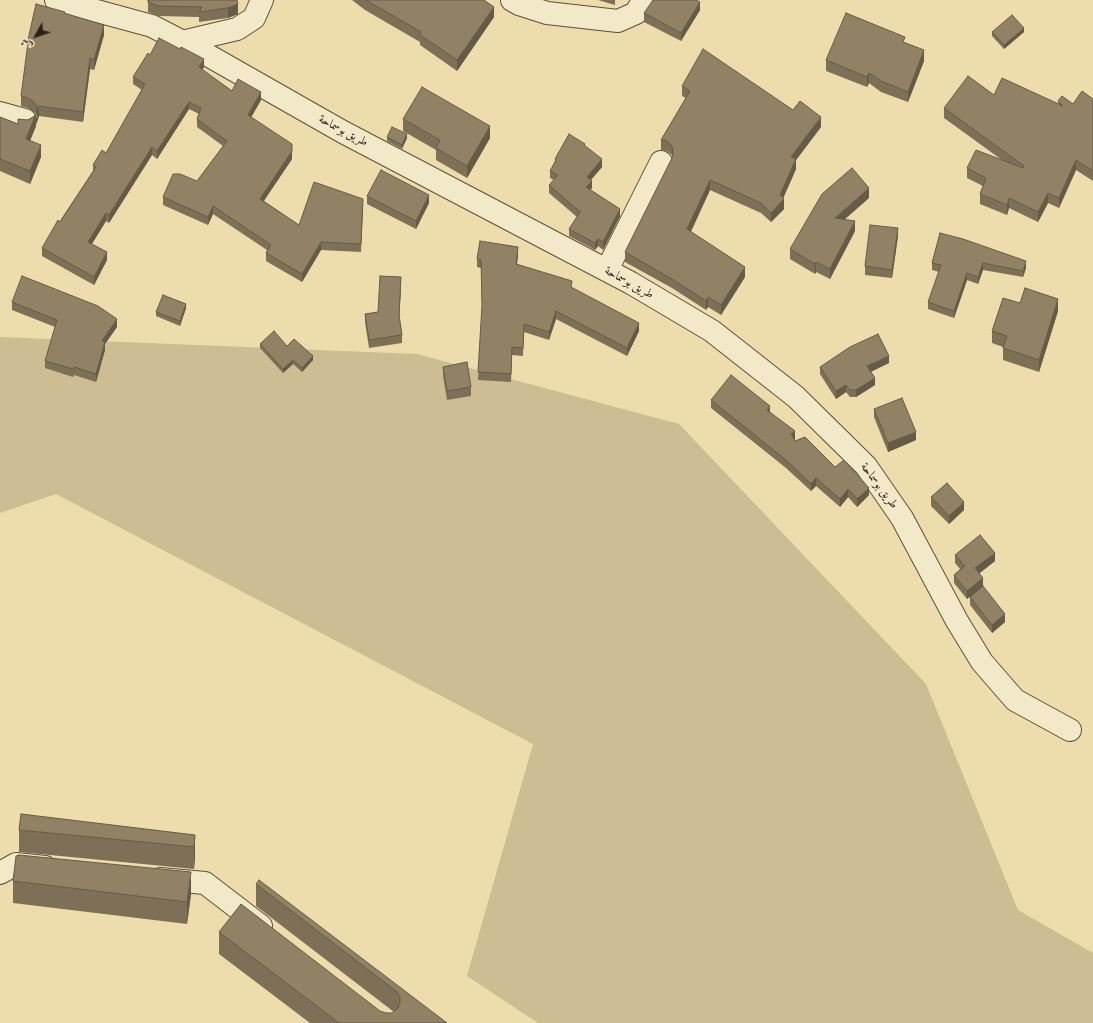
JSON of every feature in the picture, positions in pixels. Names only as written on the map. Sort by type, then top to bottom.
[{"type":"street","name":"طريق بوسماحة","points":[[56,0],[152,26],[344,132],[632,283],[712,331],[796,397],[866,466],[902,518],[957,621],[982,662],[1015,700],[1070,730]]},
{"type":"street","points":[[182,42],[237,29],[254,18],[262,0]]},
{"type":"street","points":[[512,0],[519,4],[547,13],[618,21],[636,13],[643,0]]},
{"type":"street","points":[[0,113],[25,120]]},
{"type":"street","points":[[607,270],[661,162]]},
{"type":"street","points":[[0,873],[16,864],[63,869]]},
{"type":"street","points":[[142,877],[205,883],[274,936]]},
{"type":"shaded area","points":[[0,337],[417,354],[679,424],[926,684],[1018,910],[1093,953],[1093,1023],[538,1023],[467,976],[533,744],[56,494],[0,513]]},
{"type":"building","points":[[148,0],[237,0],[238,4],[228,8],[199,12],[202,7],[159,6],[148,2]]},
{"type":"building","points":[[366,0],[484,0],[494,7],[457,60],[420,35],[421,32]]},
{"type":"building","points":[[653,0],[696,0],[700,2],[681,33],[644,13]]},
{"type":"building","points":[[36,4],[104,25],[94,60],[90,58],[83,112],[39,106],[37,112],[37,106],[34,102],[21,96],[29,35]]},
{"type":"building","points":[[846,13],[905,37],[903,42],[924,50],[908,92],[881,81],[869,73],[867,77],[826,60]]},
{"type":"building","points":[[1012,15],[1024,28],[1004,45],[992,32]]},
{"type":"building","points":[[159,38],[204,59],[199,67],[232,91],[238,79],[261,92],[248,115],[292,144],[292,151],[260,199],[299,225],[314,182],[363,199],[361,244],[321,242],[302,274],[266,253],[271,245],[213,206],[208,217],[163,197],[173,174],[180,174],[197,181],[227,141],[197,119],[201,108],[189,102],[157,151],[152,147],[109,215],[106,213],[88,242],[107,252],[94,277],[42,248],[58,220],[60,222],[96,167],[93,165],[102,150],[106,153],[145,84],[133,77],[148,53],[150,55]]},
{"type":"building","points":[[703,49],[793,110],[800,101],[821,117],[791,157],[796,159],[780,195],[784,199],[771,213],[761,203],[710,180],[687,229],[745,267],[721,305],[708,297],[706,301],[672,279],[625,252],[672,158],[672,146],[667,141],[661,140],[690,91],[682,86]]},
{"type":"building","points":[[968,76],[994,95],[1002,78],[1063,106],[1058,101],[1062,96],[1073,104],[1082,91],[1093,99],[1093,171],[1076,160],[1059,198],[1048,193],[1038,212],[1009,198],[1007,205],[980,194],[986,178],[967,168],[976,150],[1023,168],[1024,166],[944,108]]},
{"type":"building","points":[[422,87],[490,126],[467,166],[436,148],[440,140],[403,119]]},
{"type":"building","points":[[36,114],[26,139],[41,145],[30,171],[0,159],[0,117],[18,124],[18,119],[28,120]]},
{"type":"building","points":[[392,127],[407,134],[402,145],[387,137]]},
{"type":"building","points":[[569,134],[585,144],[584,145],[602,159],[587,177],[592,181],[586,187],[620,209],[603,242],[598,239],[595,243],[569,229],[580,212],[549,185],[558,175],[550,171]]},
{"type":"building","points":[[852,168],[869,188],[835,218],[855,221],[830,269],[816,262],[815,264],[790,249],[822,194]]},
{"type":"building","points":[[381,170],[429,195],[416,221],[367,196]]},
{"type":"building","points":[[870,225],[898,228],[892,270],[865,266]]},
{"type":"building","points":[[940,233],[963,239],[1026,261],[1023,271],[983,263],[978,277],[967,273],[954,311],[928,302],[941,265],[932,263]]},
{"type":"building","points":[[480,241],[518,247],[516,264],[572,281],[571,287],[639,323],[627,348],[556,311],[549,332],[524,324],[523,348],[512,347],[511,374],[478,372],[482,305],[481,260],[477,259]]},
{"type":"building","points":[[22,276],[98,306],[117,319],[102,341],[105,342],[96,374],[74,367],[73,369],[45,361],[57,320],[12,302]]},
{"type":"building","points":[[380,276],[401,277],[399,315],[402,335],[369,340],[365,314],[378,312]]},
{"type":"building","points":[[1025,288],[1058,299],[1039,360],[1003,348],[1007,336],[992,331],[1003,298],[1020,303]]},
{"type":"building","points":[[163,295],[186,304],[180,321],[156,312]]},
{"type":"building","points":[[274,331],[287,346],[294,339],[313,356],[302,368],[293,360],[283,369],[260,344]]},
{"type":"building","points":[[878,334],[889,356],[867,366],[875,378],[856,390],[850,390],[846,385],[836,391],[820,367],[850,347]]},
{"type":"building","points":[[467,362],[471,387],[447,391],[443,367]]},
{"type":"building","points":[[731,375],[770,406],[767,410],[795,431],[791,434],[795,441],[805,437],[835,467],[844,460],[869,488],[857,499],[848,489],[840,499],[816,478],[811,484],[786,460],[711,400]]},
{"type":"building","points":[[902,398],[916,432],[888,443],[874,409]]},
{"type":"building","points":[[947,483],[964,502],[949,516],[931,497]]},
{"type":"building","points":[[980,535],[995,553],[975,568],[983,578],[967,591],[954,575],[965,566],[955,555]]},
{"type":"building","points":[[983,586],[1005,614],[992,625],[970,597]]},
{"type":"building","points":[[21,814],[195,835],[194,847],[19,830]]},
{"type":"building","points":[[19,855],[191,872],[187,902],[13,881],[16,856]]},
{"type":"building","points":[[259,880],[447,1023],[339,1023],[219,932],[241,904],[380,1011],[392,1013],[398,1008],[400,996],[396,991],[256,884]]}]
